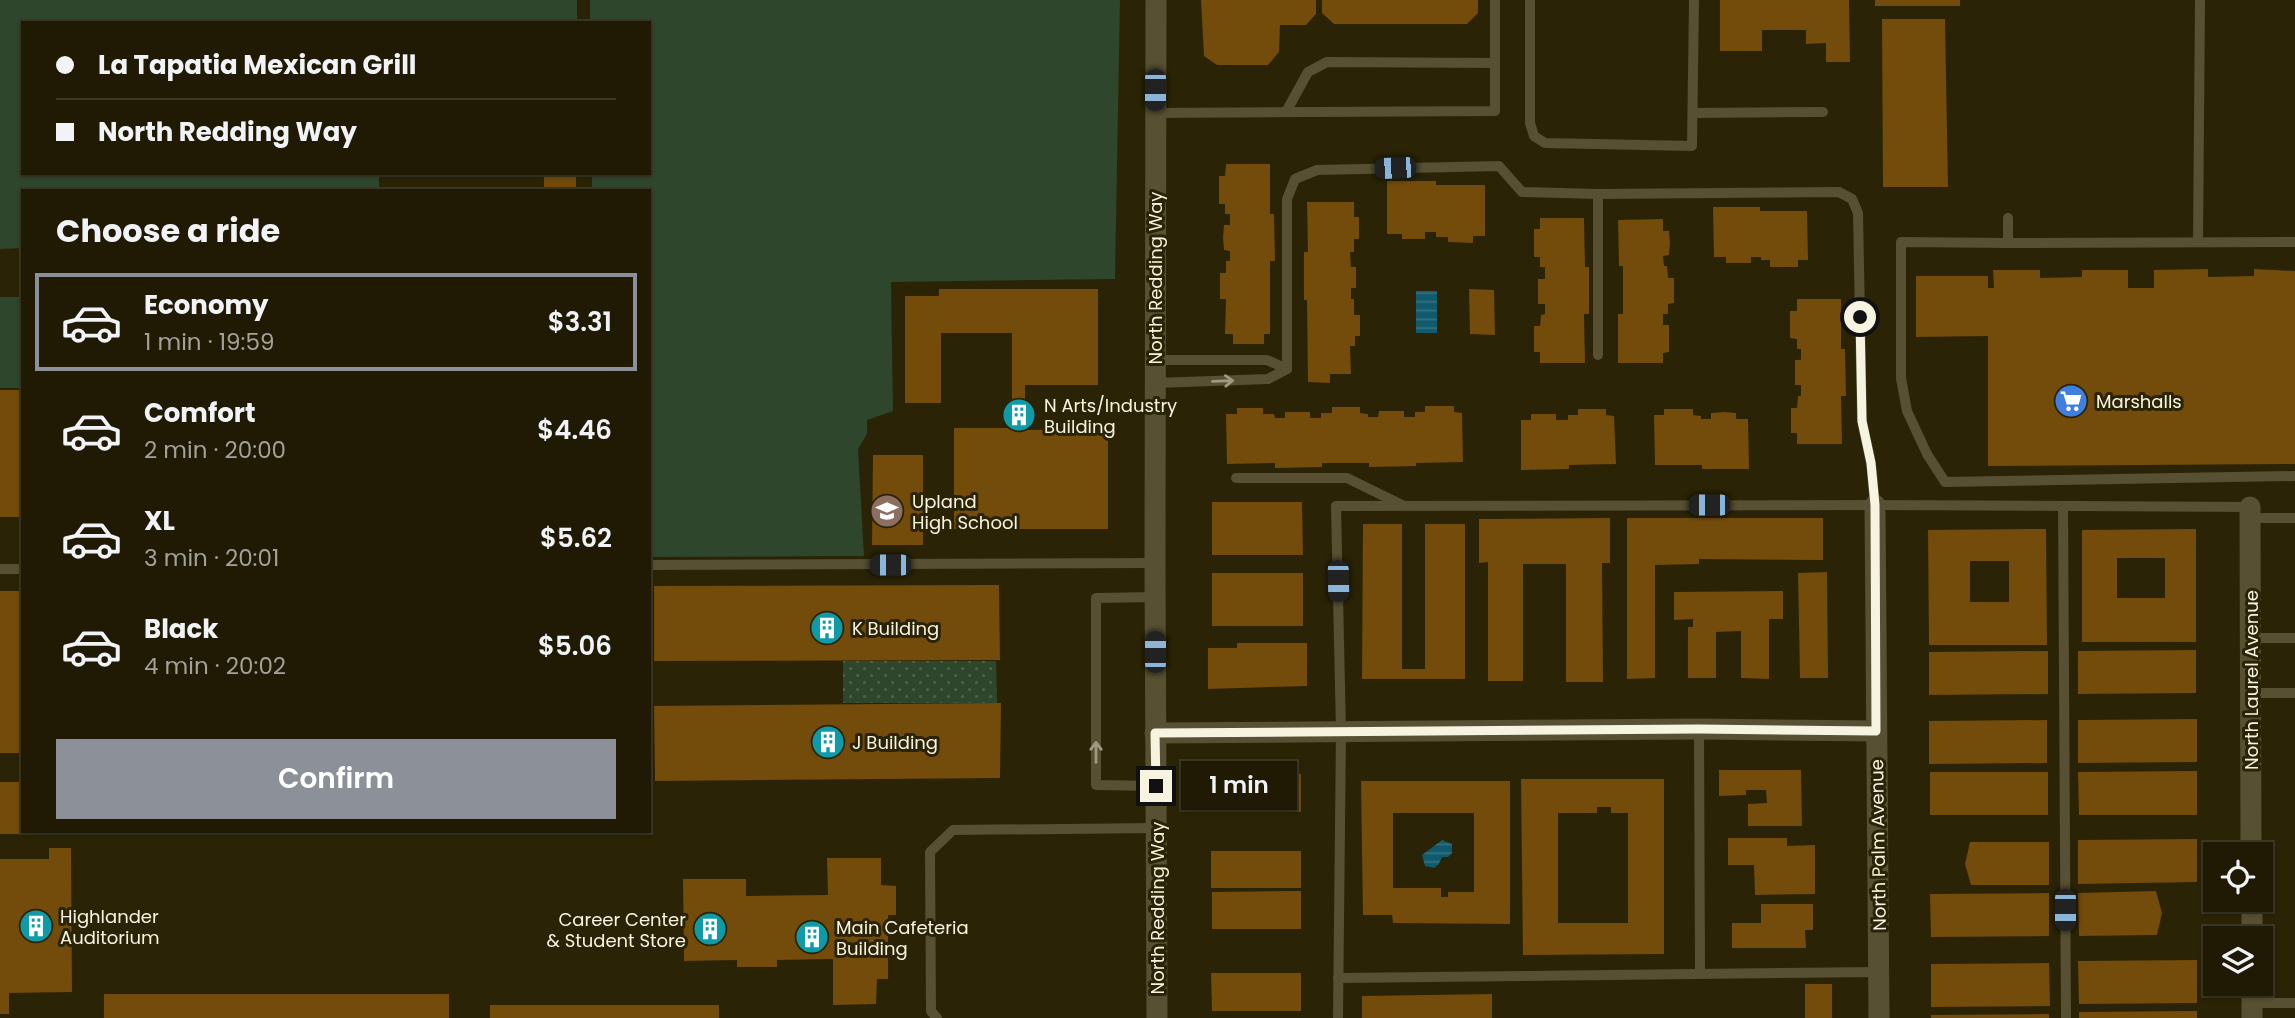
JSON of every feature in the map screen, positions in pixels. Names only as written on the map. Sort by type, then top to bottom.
[{"type":"street","name":"North Redding Way","points":[[1156,0],[1157,1018]]},
{"type":"street","name":"North Palm Avenue","points":[[1875,505],[1880,1018]]},
{"type":"street","name":"North Laurel Avenue","points":[[2250,512],[2251,842]]},
{"type":"street","points":[[1155,733],[1699,729],[1876,731]]},
{"type":"lane","points":[[1155,113],[1495,111],[1495,0]]},
{"type":"lane","points":[[1530,0],[1531,123],[1534,136],[1545,143],[1692,146],[1694,0]]},
{"type":"lane","points":[[2198,242],[2200,0]]},
{"type":"lane","points":[[1286,112],[1308,72],[1327,62],[1495,63]]},
{"type":"lane","points":[[1692,113],[1823,112]]},
{"type":"lane","points":[[1287,369],[1287,198],[1295,179],[1317,170],[1499,166],[1522,192],[1839,192],[1852,199],[1858,213],[1862,421],[1871,463],[1875,505]]},
{"type":"lane","points":[[1598,194],[1598,355]]},
{"type":"lane","points":[[2008,218],[2008,243]]},
{"type":"lane","points":[[2295,242],[1901,242],[1901,378],[1908,411],[1927,454],[1945,482],[2295,476]]},
{"type":"lane","points":[[1155,360],[1267,360],[1287,369]]},
{"type":"lane","points":[[1155,383],[1268,379],[1287,369]]},
{"type":"lane","points":[[1236,478],[1347,478],[1404,506]]},
{"type":"lane","points":[[1338,1018],[1341,731],[1336,506],[2063,506],[2250,512],[2295,518]]},
{"type":"lane","points":[[2063,506],[2066,1018]]},
{"type":"lane","points":[[651,565],[1155,563]]},
{"type":"lane","points":[[0,569],[21,569]]},
{"type":"lane","points":[[1155,597],[1096,598],[1096,785],[1156,786]]},
{"type":"lane","points":[[2250,638],[2295,638]]},
{"type":"lane","points":[[2251,692],[2295,692]]},
{"type":"lane","points":[[1699,729],[1700,972]]},
{"type":"lane","points":[[937,1018],[931,1011],[930,852],[953,830],[1157,828]]},
{"type":"lane","points":[[1338,978],[1880,972]]},
{"type":"lane","points":[[2252,1001],[2295,1003]]},
{"type":"green space","points":[[0,0],[577,0],[577,21],[21,21],[21,175],[379,175],[379,189],[21,189],[21,248],[0,249]]},
{"type":"green space","points":[[590,0],[1120,0],[1115,279],[891,282],[893,411],[867,420],[867,434],[858,449],[864,556],[651,557],[651,189],[592,189],[592,175],[651,175],[651,21],[590,21]]},
{"type":"green space","points":[[0,297],[21,297],[21,388],[0,388]]},
{"type":"green space","points":[[843,661],[996,661],[997,703],[843,703]]},
{"type":"water","points":[[1416,291],[1437,291],[1437,333],[1416,333]]},
{"type":"water","points":[[1442,840],[1452,844],[1452,853],[1448,857],[1442,857],[1434,868],[1425,866],[1422,855]]},
{"type":"building","points":[[1201,0],[1316,0],[1316,14],[1306,25],[1280,25],[1279,52],[1268,65],[1217,65],[1204,56]]},
{"type":"building","points":[[1322,0],[1478,0],[1478,13],[1467,24],[1334,24],[1322,13]]},
{"type":"building","points":[[1720,0],[1849,0],[1850,62],[1826,62],[1826,43],[1806,44],[1806,30],[1762,30],[1762,51],[1720,51]]},
{"type":"building","points":[[1875,0],[1960,0],[1960,6],[1875,6]]},
{"type":"building","points":[[1882,19],[1945,19],[1948,187],[1883,187]]},
{"type":"building","points":[[1226,164],[1270,164],[1270,214],[1274,214],[1275,261],[1270,261],[1270,334],[1264,334],[1264,344],[1233,344],[1233,334],[1225,334],[1226,299],[1220,299],[1220,273],[1226,273],[1226,261],[1230,261],[1230,251],[1224,250],[1223,238],[1224,225],[1230,225],[1230,214],[1225,214],[1225,204],[1219,204],[1219,176],[1225,176]]},
{"type":"building","points":[[544,175],[576,175],[576,189],[544,189]]},
{"type":"building","points":[[1387,181],[1485,185],[1485,236],[1473,236],[1473,243],[1448,242],[1448,237],[1436,237],[1436,232],[1425,232],[1425,239],[1402,239],[1402,234],[1387,234]]},
{"type":"building","points":[[1307,202],[1354,202],[1354,217],[1359,217],[1359,239],[1354,239],[1354,252],[1350,252],[1351,267],[1356,267],[1356,288],[1351,288],[1351,299],[1354,299],[1354,315],[1360,315],[1360,336],[1355,336],[1355,346],[1350,346],[1351,374],[1330,374],[1330,383],[1308,382],[1307,300],[1304,300],[1304,252],[1308,252]]},
{"type":"building","points":[[1713,207],[1807,211],[1808,260],[1798,260],[1798,267],[1770,267],[1770,260],[1761,260],[1761,257],[1751,257],[1751,263],[1726,263],[1726,257],[1714,257]]},
{"type":"building","points":[[1540,218],[1584,218],[1585,267],[1589,267],[1589,314],[1584,314],[1585,363],[1540,363],[1540,352],[1534,352],[1534,326],[1540,326],[1541,315],[1545,314],[1545,304],[1538,304],[1538,279],[1545,279],[1545,267],[1540,267],[1540,257],[1534,257],[1534,229],[1540,229]]},
{"type":"building","points":[[1663,219],[1663,231],[1669,231],[1670,243],[1669,255],[1663,256],[1664,266],[1667,266],[1668,278],[1674,278],[1674,303],[1668,304],[1668,314],[1663,314],[1663,325],[1669,325],[1669,352],[1663,353],[1663,363],[1618,363],[1618,314],[1623,314],[1623,266],[1619,266],[1618,220]]},
{"type":"building","points":[[2208,269],[2208,277],[2254,276],[2254,269],[2295,271],[2295,464],[1988,466],[1988,336],[1916,337],[1916,276],[1988,276],[1988,288],[1994,288],[1993,270],[2040,270],[2040,278],[2082,277],[2082,270],[2128,270],[2128,288],[2154,288],[2154,270]]},
{"type":"building","name":"N Arts/Industry Building","points":[[939,289],[1098,289],[1098,385],[1025,385],[1025,430],[1108,429],[1108,529],[954,529],[954,428],[1012,428],[1012,333],[941,333],[941,403],[905,403],[905,296],[939,296]]},
{"type":"building","points":[[1469,289],[1494,290],[1495,335],[1470,334]]},
{"type":"building","points":[[1797,299],[1841,299],[1841,349],[1845,349],[1846,396],[1841,396],[1842,444],[1797,444],[1797,433],[1791,433],[1791,408],[1797,408],[1798,396],[1801,396],[1801,385],[1795,385],[1795,360],[1801,360],[1801,349],[1797,349],[1797,339],[1790,338],[1790,311],[1797,311]]},
{"type":"building","points":[[0,390],[21,390],[21,517],[0,517]]},
{"type":"building","points":[[1425,406],[1454,406],[1454,412],[1462,413],[1463,462],[1369,467],[1369,463],[1322,463],[1322,467],[1275,468],[1275,463],[1227,464],[1226,414],[1237,414],[1237,408],[1263,408],[1263,414],[1274,414],[1275,418],[1285,418],[1285,412],[1310,412],[1310,418],[1321,418],[1321,413],[1332,413],[1332,407],[1360,407],[1360,413],[1368,414],[1368,417],[1378,417],[1379,411],[1404,411],[1404,417],[1415,417],[1415,412],[1425,412]]},
{"type":"building","points":[[1578,409],[1606,409],[1606,415],[1614,416],[1616,464],[1521,470],[1521,420],[1531,420],[1531,414],[1556,414],[1556,420],[1568,420],[1568,415],[1578,415]]},
{"type":"building","points":[[1664,409],[1693,409],[1693,415],[1701,416],[1701,419],[1711,419],[1711,413],[1724,412],[1736,413],[1736,419],[1748,419],[1749,469],[1655,465],[1654,415],[1664,415]]},
{"type":"building","points":[[873,455],[923,455],[923,545],[872,545]]},
{"type":"building","points":[[1212,502],[1302,502],[1303,555],[1212,555]]},
{"type":"building","points":[[1610,518],[1610,563],[1602,563],[1603,682],[1566,682],[1566,564],[1523,564],[1523,681],[1488,681],[1488,562],[1479,563],[1479,519]]},
{"type":"building","points":[[1627,518],[1823,518],[1823,560],[1699,559],[1699,564],[1655,565],[1655,678],[1627,679]]},
{"type":"building","points":[[1363,524],[1402,524],[1402,669],[1425,669],[1425,524],[1465,524],[1465,679],[1362,679]]},
{"type":"building","points":[[2046,529],[2047,645],[1929,645],[1928,530]],"holes":[[[1970,561],[2009,561],[2009,602],[1970,602]]]},
{"type":"building","points":[[2196,529],[2196,642],[2082,642],[2082,530]],"holes":[[[2117,558],[2165,558],[2165,598],[2117,598]]]},
{"type":"building","points":[[1827,572],[1828,678],[1800,678],[1798,573]]},
{"type":"building","points":[[1212,573],[1303,573],[1303,626],[1212,626]]},
{"type":"building","name":"K Building","points":[[999,585],[1000,660],[654,661],[654,586]]},
{"type":"building","points":[[0,591],[21,591],[21,753],[0,753]]},
{"type":"building","points":[[1783,591],[1783,619],[1769,619],[1769,679],[1741,678],[1741,631],[1716,632],[1716,678],[1688,678],[1688,627],[1693,627],[1693,619],[1674,620],[1674,592]]},
{"type":"building","points":[[1237,643],[1307,643],[1307,686],[1208,689],[1208,648],[1237,648]]},
{"type":"building","points":[[2196,650],[2196,693],[2078,694],[2078,651]]},
{"type":"building","points":[[2048,651],[2048,694],[1929,695],[1929,652]]},
{"type":"building","name":"J Building","points":[[1001,703],[1000,778],[655,781],[654,706]]},
{"type":"building","points":[[2197,719],[2197,762],[2078,763],[2078,720]]},
{"type":"building","points":[[2047,720],[2047,763],[1929,764],[1929,721]]},
{"type":"building","points":[[1719,770],[1801,770],[1802,826],[1748,826],[1748,804],[1767,803],[1766,790],[1746,790],[1746,795],[1719,796]]},
{"type":"building","points":[[2197,771],[2197,815],[2079,815],[2078,772]]},
{"type":"building","points":[[1930,772],[2048,772],[2048,815],[1930,815]]},
{"type":"building","points":[[1301,774],[1301,812],[1212,812],[1211,775]]},
{"type":"building","points":[[1521,779],[1664,779],[1664,954],[1523,955]],"holes":[[[1597,807],[1611,807],[1611,813],[1628,813],[1628,923],[1558,923],[1558,813],[1597,813]]]},
{"type":"building","points":[[1361,781],[1510,781],[1510,924],[1393,923],[1392,915],[1363,915]],"holes":[[[1393,813],[1474,813],[1474,892],[1448,892],[1448,897],[1441,897],[1441,888],[1393,888]]]},
{"type":"building","points":[[0,782],[21,782],[21,833],[26,834],[0,834]]},
{"type":"building","points":[[1728,838],[1787,838],[1787,846],[1815,845],[1815,894],[1755,895],[1754,865],[1728,865]]},
{"type":"building","points":[[2197,839],[2197,882],[2078,884],[2078,840]]},
{"type":"building","points":[[1970,842],[2049,842],[2049,885],[1971,885],[1965,864]]},
{"type":"building","name":"Highlander Auditorium","points":[[49,848],[71,848],[72,992],[9,993],[9,1014],[0,1014],[0,859],[49,859]]},
{"type":"building","points":[[1211,851],[1301,851],[1301,888],[1211,888]]},
{"type":"building","name":"Main Cafeteria Building","points":[[827,858],[881,858],[881,885],[896,886],[896,915],[888,915],[888,979],[877,979],[876,1004],[833,1005],[833,959],[777,960],[777,967],[737,967],[737,960],[684,961],[683,879],[746,879],[746,896],[828,895]]},
{"type":"building","points":[[1301,891],[1301,929],[1212,929],[1212,892]]},
{"type":"building","points":[[2156,891],[2162,913],[2157,935],[2079,936],[2078,893]]},
{"type":"building","points":[[2049,893],[2049,936],[1931,937],[1930,894]]},
{"type":"building","points":[[1761,904],[1813,904],[1813,930],[1805,930],[1806,948],[1732,948],[1732,923],[1761,923]]},
{"type":"building","points":[[2197,960],[2197,1003],[2079,1004],[2078,961]]},
{"type":"building","points":[[2049,963],[2050,1006],[1931,1007],[1931,964]]},
{"type":"building","points":[[1211,973],[1301,973],[1301,1011],[1212,1011]]},
{"type":"building","points":[[1805,984],[1832,984],[1832,1018],[1805,1018]]},
{"type":"building","points":[[104,994],[449,994],[449,1018],[104,1018]]},
{"type":"building","points":[[1492,994],[1492,1018],[1362,1018],[1362,996]]},
{"type":"building","points":[[490,1005],[719,1005],[719,1018],[490,1018]]},
{"type":"building","points":[[2197,1011],[2197,1018],[2079,1018],[2079,1012]]},
{"type":"building","points":[[2049,1014],[2049,1018],[1931,1018],[1931,1015]]},
{"type":"place","name":"Marshalls","points":[[2071,401]]},
{"type":"place","name":"N Arts/Industry Building","points":[[1019,415]]},
{"type":"place","name":"Upland High School","points":[[887,511]]},
{"type":"place","name":"K Building","points":[[827,628]]},
{"type":"place","name":"J Building","points":[[828,742]]},
{"type":"place","name":"Highlander Auditorium","points":[[36,926]]},
{"type":"place","name":"Career Center & Student Store","points":[[710,929]]},
{"type":"place","name":"Main Cafeteria Building","points":[[812,937]]},
{"type":"route","points":[[1156,786],[1155,733],[1699,729],[1876,731],[1875,505],[1871,463],[1862,421],[1860,317]]}]
